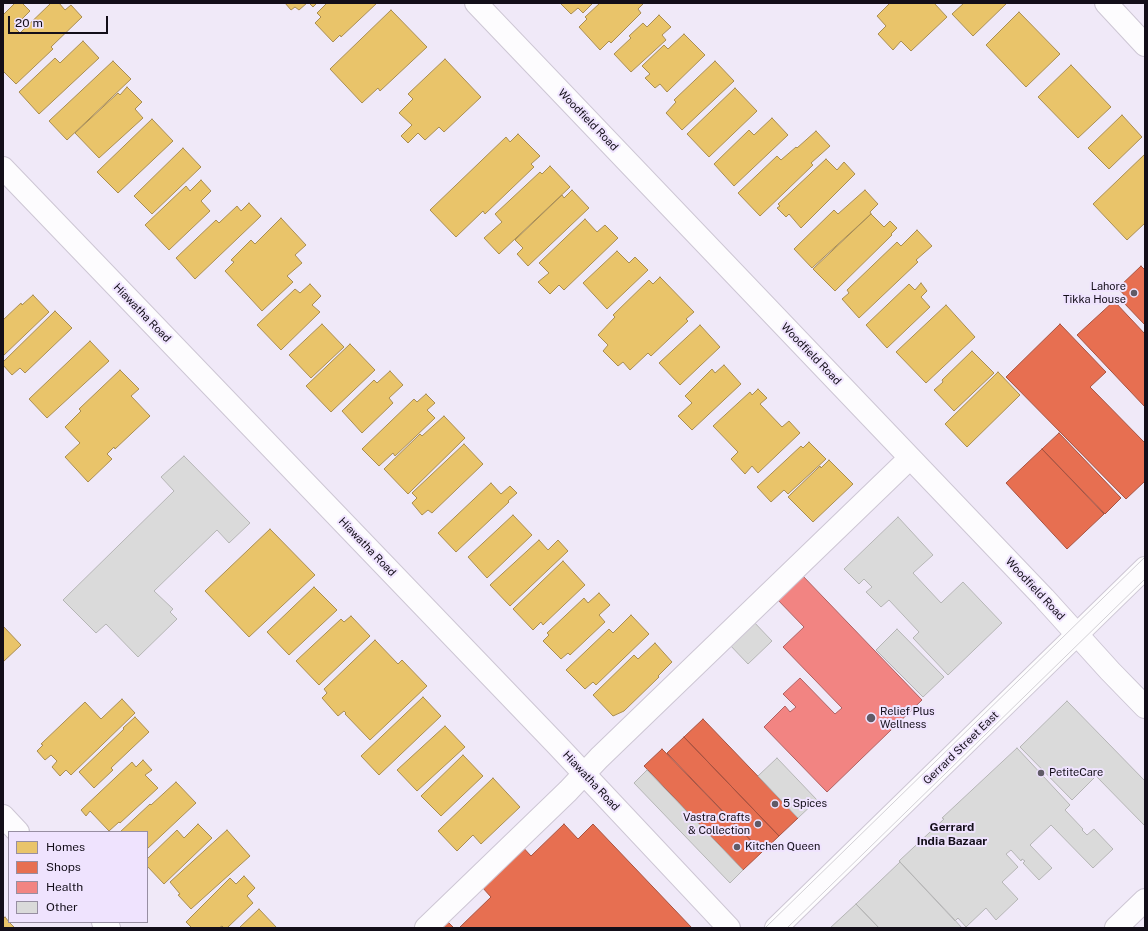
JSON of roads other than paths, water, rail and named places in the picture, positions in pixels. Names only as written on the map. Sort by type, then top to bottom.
[{"type":"street","name":"Woodfield Road","points":[[476,3],[1044,598],[1145,707]]},
{"type":"street","points":[[1106,3],[1145,45]]},
{"type":"street","name":"Hiawatha Road","points":[[3,168],[584,773],[729,928]]},
{"type":"street","points":[[426,928],[910,458]]},
{"type":"street","name":"Gerrard Street East","points":[[776,928],[1145,568]]},
{"type":"street","points":[[3,816],[17,831]]},
{"type":"street","points":[[1116,928],[1145,900]]},
{"type":"tram line","points":[[765,928],[1145,557]]},
{"type":"tram line","points":[[787,928],[1145,579]]},
{"type":"place","name":"Lahore Tikka House","points":[[1134,293]]},
{"type":"place","name":"Relief Plus Wellness","points":[[871,718]]},
{"type":"place","name":"PetiteCare","points":[[1041,773]]},
{"type":"place","name":"5 Spices","points":[[775,804]]},
{"type":"place","name":"Vastra Crafts & Collection","points":[[758,824]]},
{"type":"place","name":"Kitchen Queen","points":[[737,847]]},
{"type":"district","name":"Gerrard India Bazaar","points":[[952,834]]}]
